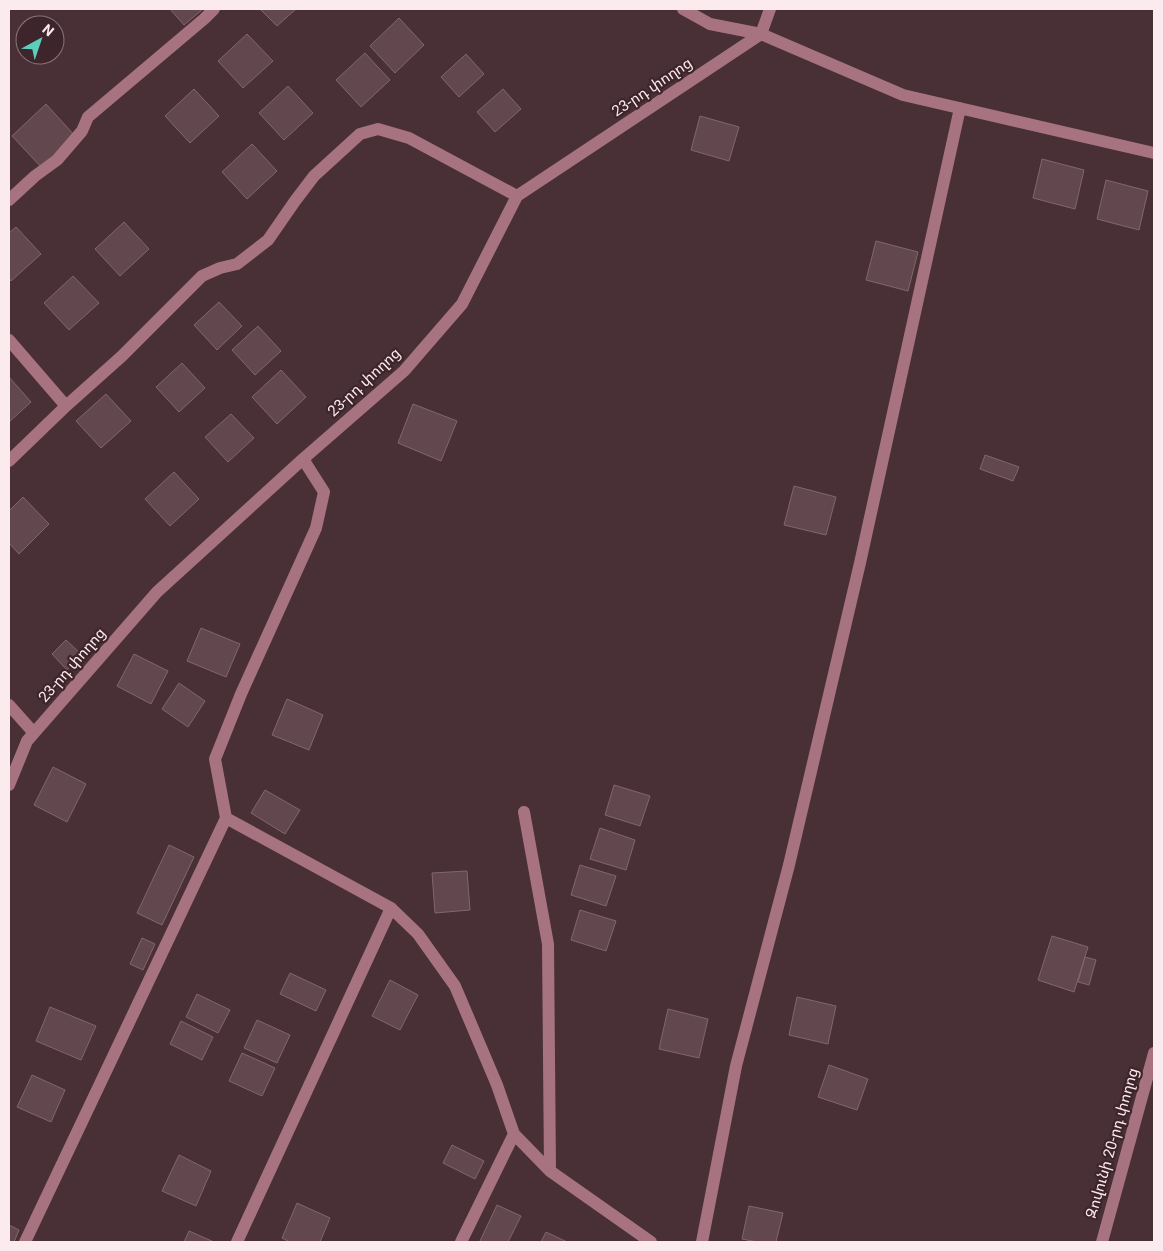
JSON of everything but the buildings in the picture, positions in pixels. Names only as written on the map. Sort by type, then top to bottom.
[{"type":"street","points":[[9,200],[35,176],[57,160],[82,131],[88,117],[214,9]]},
{"type":"street","points":[[683,9],[710,24],[761,34],[903,95],[1154,153]]},
{"type":"street","points":[[761,34],[770,9]]},
{"type":"street","name":"23-րդ փողոց","points":[[9,785],[27,742],[157,592],[303,459],[404,371],[462,304],[517,196],[761,34]]},
{"type":"street","points":[[702,1242],[736,1066],[789,865],[860,563],[960,108]]},
{"type":"street","points":[[9,461],[122,356],[202,276],[220,268],[237,264],[268,240],[314,176],[360,134],[378,129],[409,138],[517,196]]},
{"type":"street","points":[[9,340],[66,406]]},
{"type":"street","points":[[25,1242],[226,818],[215,759],[240,694],[316,528],[324,492],[303,459]]},
{"type":"street","points":[[9,705],[34,733]]},
{"type":"street","points":[[524,812],[548,944],[550,1172]]},
{"type":"street","points":[[226,818],[391,908],[418,934],[455,986],[497,1085],[514,1134],[550,1172],[651,1242]]},
{"type":"street","points":[[237,1242],[391,908]]},
{"type":"street","name":"Զովունի 20-րդ փողոց","points":[[1102,1242],[1154,1053]]},
{"type":"street","points":[[461,1242],[514,1134]]}]
